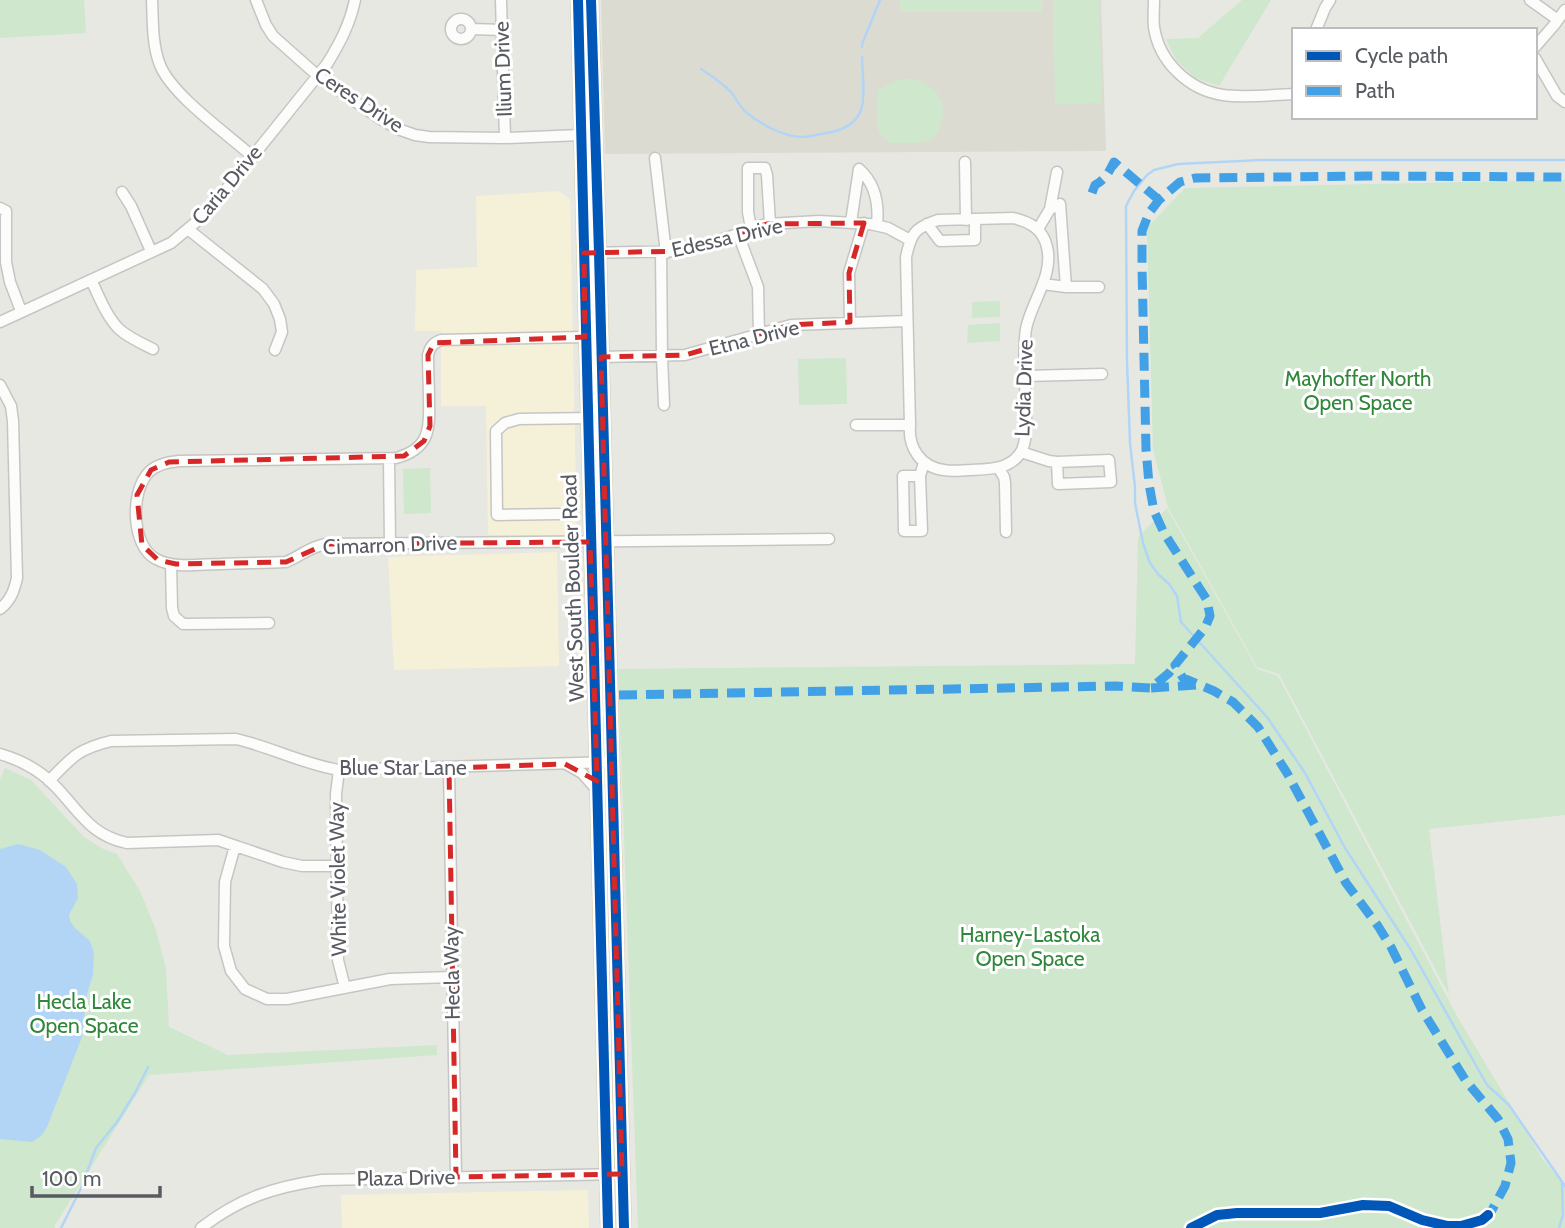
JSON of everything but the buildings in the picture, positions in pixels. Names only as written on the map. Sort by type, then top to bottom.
[{"type":"main road","name":"West South Boulder Road","points":[[578,0],[608,1228]]},
{"type":"main road","name":"West South Boulder Road","points":[[591,0],[624,1228]]},
{"type":"street","points":[[152,0],[155,47],[160,65],[169,81],[181,95],[252,156]]},
{"type":"street","name":"Ceres Drive","points":[[256,0],[265,25],[273,36],[318,76],[398,129],[429,137],[581,135]]},
{"type":"street","name":"Caria Drive","points":[[0,322],[171,243],[189,230],[208,212],[318,76],[342,39],[355,0]]},
{"type":"street","name":"Ilium Drive","points":[[501,0],[505,138]]},
{"type":"street","points":[[1154,0],[1157,41],[1166,59],[1189,82],[1206,91],[1225,96],[1292,94]]},
{"type":"street","points":[[1317,28],[1330,0]]},
{"type":"street","points":[[1530,0],[1558,20]]},
{"type":"street","points":[[1537,45],[1565,10]]},
{"type":"street","points":[[472,29],[502,30]]},
{"type":"street","points":[[1537,61],[1557,96],[1565,102]]},
{"type":"street","points":[[655,158],[663,253],[664,405]]},
{"type":"street","points":[[927,224],[940,242],[975,240],[970,220],[965,162]]},
{"type":"street","points":[[751,228],[748,212],[748,168],[765,168],[770,224]]},
{"type":"street","points":[[850,322],[849,273],[878,205],[867,176],[859,169],[851,222]]},
{"type":"street","points":[[1006,532],[1005,483],[999,469],[944,471],[924,462],[912,449],[909,437],[906,257],[910,240],[917,230],[938,220],[1013,218],[1038,229],[1050,209],[1057,172]]},
{"type":"street","points":[[122,192],[151,251]]},
{"type":"street","points":[[1050,209],[1060,204],[1066,288]]},
{"type":"street","points":[[0,208],[6,211],[6,262],[21,311]]},
{"type":"street","name":"Edessa Drive","points":[[584,253],[685,251],[770,224],[819,221],[871,224]]},
{"type":"street","points":[[871,224],[888,228],[910,240]]},
{"type":"street","name":"Lydia Drive","points":[[999,469],[1021,452],[1026,434],[1024,346],[1027,326],[1049,262],[1048,248],[1038,229]]},
{"type":"street","points":[[189,230],[263,289],[274,304],[281,319],[282,332],[275,350]]},
{"type":"street","points":[[738,234],[758,287],[758,334]]},
{"type":"street","points":[[91,280],[108,315],[118,328],[153,349]]},
{"type":"street","points":[[1043,284],[1066,288],[1099,287]]},
{"type":"street","name":"Etna Drive","points":[[601,357],[685,355],[791,325],[907,321]]},
{"type":"street","points":[[269,623],[183,624],[174,616],[171,564],[149,555],[138,534],[137,495],[151,470],[159,465],[179,461],[404,456],[424,441],[430,426],[428,355],[430,347],[435,343],[441,340],[585,337]]},
{"type":"street","points":[[1026,376],[1102,374]]},
{"type":"street","points":[[0,386],[11,406],[13,421],[16,578],[13,593],[0,609]]},
{"type":"street","points":[[559,514],[497,515],[496,431],[505,423],[519,419],[603,418]]},
{"type":"street","points":[[856,425],[910,425]]},
{"type":"street","points":[[1021,452],[1057,462],[1109,460],[1111,482],[1058,484],[1057,462]]},
{"type":"street","points":[[390,458],[390,543]]},
{"type":"street","points":[[919,476],[903,476],[904,531],[922,531],[919,476],[924,462]]},
{"type":"street","name":"Cimarron Drive","points":[[171,564],[286,562],[315,546],[326,544],[829,539]]},
{"type":"street","name":"Blue Star Lane","points":[[49,780],[78,753],[91,746],[111,741],[236,739],[339,770],[612,762]]},
{"type":"street","points":[[0,754],[21,761],[49,780],[92,827],[115,840],[127,843],[218,840],[283,862],[302,866],[337,866]]},
{"type":"street","points":[[565,764],[582,773],[598,790]]},
{"type":"street","name":"Hecla Way","points":[[449,768],[456,1177]]},
{"type":"street","name":"White Violet Way","points":[[339,770],[336,794],[338,960],[345,988]]},
{"type":"street","points":[[235,846],[225,882],[224,946],[232,971],[245,989],[267,999],[287,999],[390,979],[452,977]]},
{"type":"street","name":"Plaza Drive","points":[[201,1228],[239,1204],[270,1190],[322,1180],[622,1174]]},
{"type":"highlighted area","points":[[864,223],[849,273],[850,322],[791,325],[685,355],[601,357],[622,1174],[456,1177],[449,768],[565,764],[597,781],[590,542],[326,544],[286,562],[176,564],[158,560],[142,545],[137,495],[151,470],[169,462],[404,456],[424,441],[430,426],[428,355],[434,343],[585,337],[584,253],[685,251],[767,224]]},
{"type":"shaded area","points":[[601,0],[1101,0],[1106,151],[605,154]]},
{"type":"shaded area","points":[[559,191],[570,199],[577,535],[488,535],[486,406],[441,406],[441,331],[415,331],[416,270],[477,267],[476,196]]},
{"type":"shaded area","points":[[557,552],[559,666],[394,670],[388,557]]},
{"type":"shaded area","points":[[588,1190],[589,1228],[342,1228],[341,1195]]},
{"type":"green space","points":[[0,0],[84,0],[86,33],[0,38]]},
{"type":"green space","points":[[900,0],[1042,0],[1042,12],[900,12]]},
{"type":"green space","points":[[1053,0],[1099,0],[1102,103],[1055,105]]},
{"type":"green space","points":[[1242,0],[1271,0],[1219,86],[1195,78],[1176,60],[1166,39],[1198,38]]},
{"type":"green space","points":[[909,78],[926,84],[937,93],[941,99],[941,124],[936,136],[930,141],[890,143],[878,131],[877,91],[893,82]]},
{"type":"green space","name":"Mayhoffer North Open Space","points":[[1565,180],[1565,815],[1429,829],[1449,995],[1279,674],[1257,667],[1168,507],[1153,450],[1147,228],[1185,188]]},
{"type":"green space","points":[[1000,301],[1000,317],[972,318],[972,302]]},
{"type":"green space","points":[[1000,323],[1000,341],[967,343],[968,325]]},
{"type":"green space","points":[[846,358],[847,404],[799,405],[798,359]]},
{"type":"green space","points":[[430,468],[431,513],[404,514],[403,469]]},
{"type":"green space","name":"Harney-Lastoka Open Space","points":[[1167,508],[1257,669],[1278,676],[1457,1016],[1542,1158],[1565,1186],[1565,1228],[638,1228],[618,669],[1135,664],[1138,537]]},
{"type":"green space","name":"Hecla Lake Open Space","points":[[5,768],[31,780],[84,837],[117,854],[140,891],[156,930],[166,968],[169,1027],[228,1055],[437,1045],[437,1055],[149,1075],[55,1228],[0,1228],[0,779]]},
{"type":"water","points":[[18,844],[40,850],[66,867],[77,884],[78,898],[69,915],[70,921],[90,941],[94,953],[93,975],[87,994],[82,1037],[47,1127],[41,1136],[32,1142],[0,1139],[0,849]]},
{"type":"waterway","points":[[862,47],[880,0]]},
{"type":"waterway","points":[[701,69],[728,89],[744,111],[759,121],[786,134],[804,137],[837,131],[850,125],[856,118],[863,98],[862,57]]},
{"type":"waterway","points":[[1565,160],[1261,160],[1178,164],[1154,170],[1147,175],[1126,206],[1130,443],[1135,503],[1150,563],[1177,596],[1181,622],[1267,717],[1305,773],[1345,848],[1411,950],[1487,1085],[1509,1105],[1565,1186]]},
{"type":"waterway","points":[[61,1228],[81,1188],[96,1148],[117,1122],[148,1067]]},
{"type":"waterway","points":[[1559,1228],[1563,1215],[1562,1183]]},
{"type":"marked path","points":[[1092,193],[1095,185],[1104,178],[1114,162],[1159,200]]},
{"type":"marked path","points":[[1483,1219],[1492,1210],[1505,1186],[1511,1163],[1508,1139],[1498,1119],[1466,1081],[1422,1010],[1391,947],[1346,883],[1287,773],[1258,727],[1233,702],[1183,678],[1175,665],[1205,628],[1210,616],[1207,600],[1164,533],[1154,511],[1149,484],[1142,231],[1149,213],[1159,200],[1180,182],[1195,178],[1565,177]]},
{"type":"marked path","points":[[619,695],[1116,686],[1151,688],[1175,665]]},
{"type":"marked path","points":[[1151,688],[1197,685]]},
{"type":"cycle path","points":[[578,0],[608,1228]]},
{"type":"cycle path","points":[[591,0],[624,1228]]},
{"type":"cycle path","points":[[1191,1228],[1217,1215],[1320,1213],[1363,1205],[1389,1206],[1422,1220],[1448,1226],[1461,1226],[1482,1220],[1488,1215]]}]
